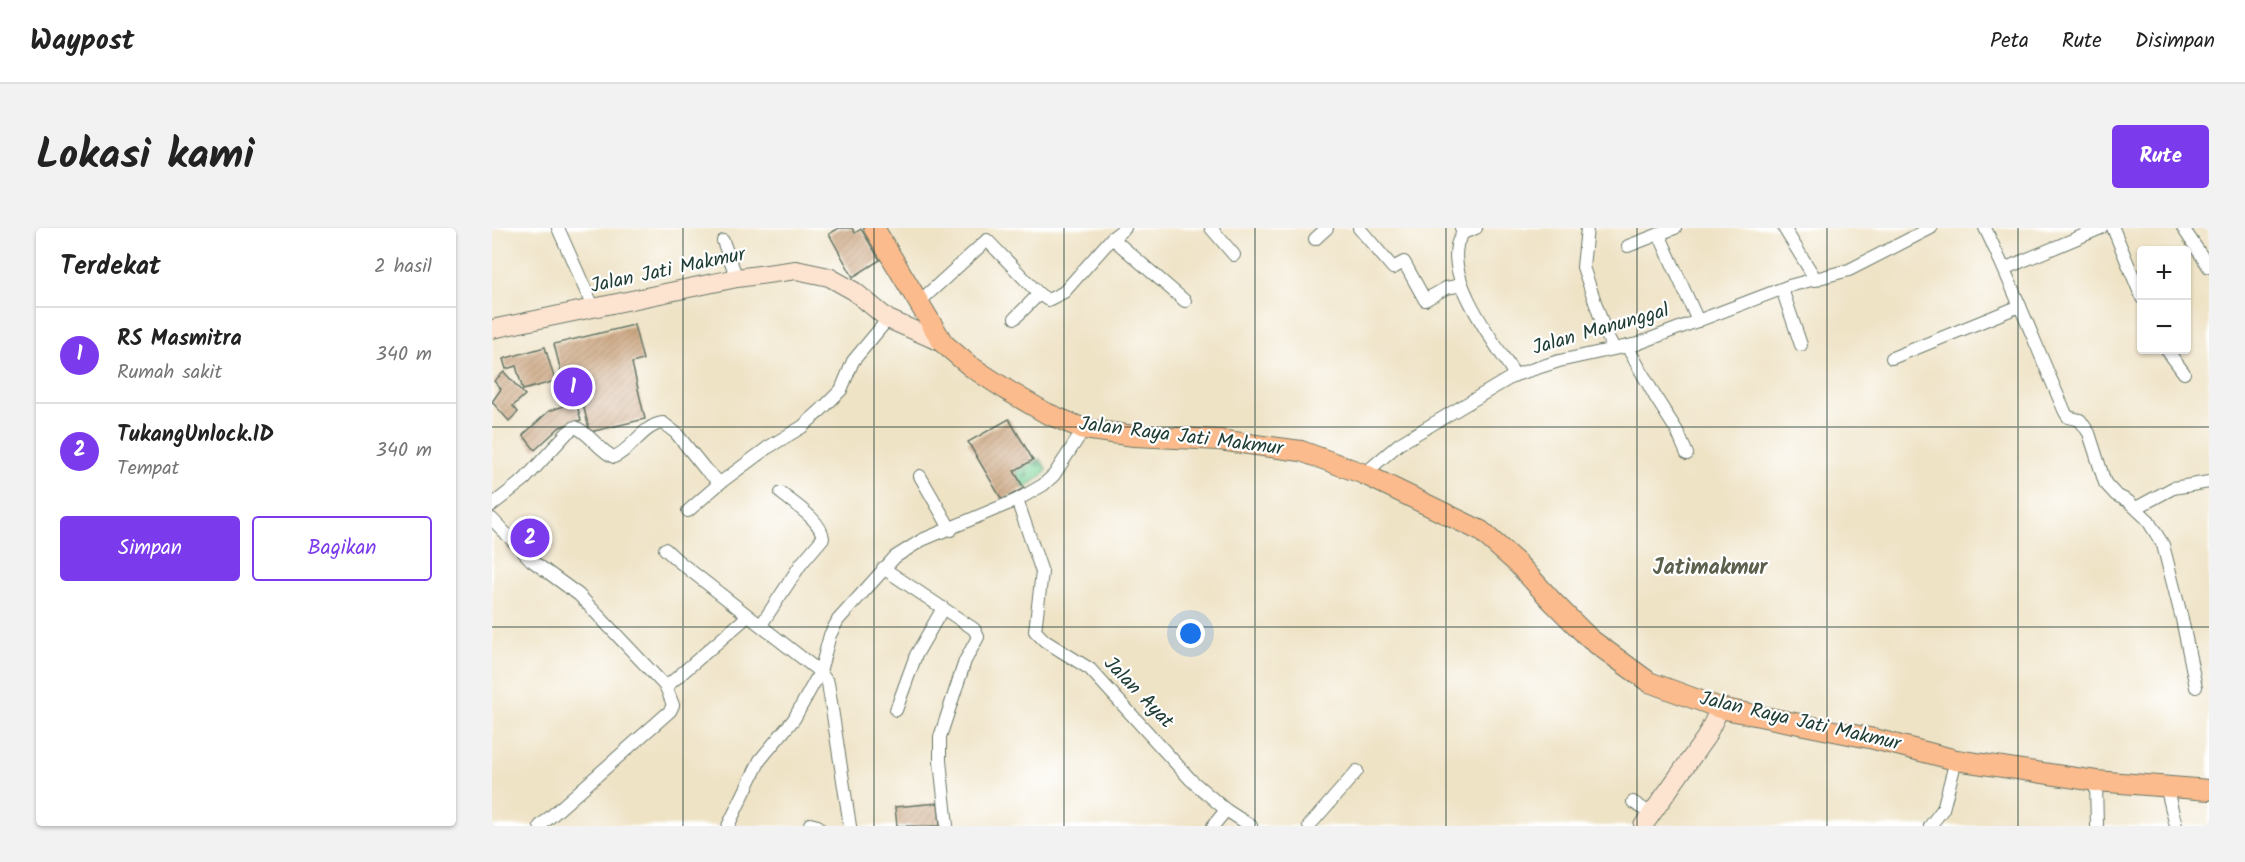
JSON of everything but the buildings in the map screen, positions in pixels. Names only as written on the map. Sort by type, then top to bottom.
[{"type":"main road","name":"Jalan Raya Jati Makmur","points":[[874,228],[943,342],[970,366],[1010,393],[1046,413],[1084,429],[1134,436],[1220,440],[1301,451],[1364,474],[1481,531],[1518,564],[1590,639],[1649,682],[1720,708],[1874,739],[1956,760],[2096,781],[2209,790]]},
{"type":"main road","name":"Jalan Jati Makmur","points":[[492,329],[737,278],[796,270],[823,275],[854,291],[888,319],[943,342]]},
{"type":"main road","points":[[1647,820],[1706,737],[1720,708]]},
{"type":"street","points":[[558,228],[594,309]]},
{"type":"street","points":[[919,302],[987,240],[1038,294],[1048,300],[1064,292],[1112,238],[1125,228]]},
{"type":"street","points":[[1211,228],[1234,255]]},
{"type":"street","points":[[1315,239],[1327,228]]},
{"type":"street","points":[[1359,228],[1392,268],[1404,262],[1425,300],[1446,288],[1462,285]]},
{"type":"street","points":[[1476,228],[1462,231],[1456,245],[1456,260],[1462,285],[1467,299],[1515,375]]},
{"type":"street","points":[[1587,228],[1583,267],[1606,334],[1614,348]]},
{"type":"street","points":[[1628,246],[1675,228]]},
{"type":"street","points":[[1784,228],[1816,280]]},
{"type":"street","name":"Jalan Manunggal","points":[[1364,474],[1399,444],[1515,375],[1559,361],[1658,338],[1782,289],[1850,270],[1931,228]]},
{"type":"street","points":[[1985,228],[2006,268],[2065,412],[2068,417],[2080,420],[2089,433],[2105,483],[2116,495],[2136,508],[2154,528],[2163,545],[2196,687]]},
{"type":"street","points":[[2006,268],[2101,228]]},
{"type":"street","points":[[2113,228],[2137,286]]},
{"type":"street","points":[[2183,228],[2209,267]]},
{"type":"street","points":[[1659,234],[1698,321]]},
{"type":"street","points":[[1112,238],[1185,301]]},
{"type":"street","points":[[723,241],[737,278]]},
{"type":"street","points":[[1782,289],[1801,345]]},
{"type":"street","points":[[1015,318],[1038,294]]},
{"type":"street","points":[[1892,358],[2020,306]]},
{"type":"street","points":[[688,511],[720,483],[767,448],[802,427],[821,410],[841,390],[853,361],[888,319]]},
{"type":"street","points":[[1627,346],[1688,454]]},
{"type":"street","points":[[2170,354],[2184,373]]},
{"type":"street","points":[[492,505],[525,479],[575,427],[614,457],[651,427],[663,423],[676,433],[705,469],[720,483]]},
{"type":"street","points":[[728,826],[760,760],[794,719],[820,672],[830,635],[838,620],[884,568],[895,557],[922,540],[951,530],[1017,500],[1043,485],[1054,475],[1084,429]]},
{"type":"street","points":[[920,476],[951,530]]},
{"type":"street","points":[[2136,508],[2173,488],[2209,482]]},
{"type":"street","points":[[761,625],[801,564],[823,538],[811,519],[781,493]]},
{"type":"street","name":"Jalan Ayat","points":[[1017,500],[1042,572],[1035,631],[1045,641],[1090,669],[1191,780],[1226,810],[1251,826]]},
{"type":"street","points":[[492,519],[531,560],[579,595],[666,687],[673,701],[670,711],[610,762],[555,822],[540,826]]},
{"type":"street","points":[[665,549],[820,672],[828,683],[850,826]]},
{"type":"street","points":[[884,568],[974,629],[978,637],[965,661],[940,737],[940,761],[947,826]]},
{"type":"street","points":[[896,710],[916,655],[943,608]]},
{"type":"street","points":[[666,687],[748,616]]},
{"type":"street","points":[[1930,826],[1943,809],[1956,760]]},
{"type":"street","points":[[1308,826],[1357,771]]},
{"type":"street","points":[[2096,781],[2097,826]]},
{"type":"street","points":[[2166,786],[2176,826]]},
{"type":"street","points":[[1633,802],[1647,820]]},
{"type":"street","points":[[1212,826],[1226,810]]},
{"type":"green space","points":[[1040,459],[1047,470],[1024,488],[1016,472]]},
{"type":"place","name":"RS Masmitra","points":[[573,387]]},
{"type":"place","name":"TukangUnlock.ID","points":[[530,538]]},
{"type":"district","name":"Jatimakmur","points":[[1710,568]]}]
